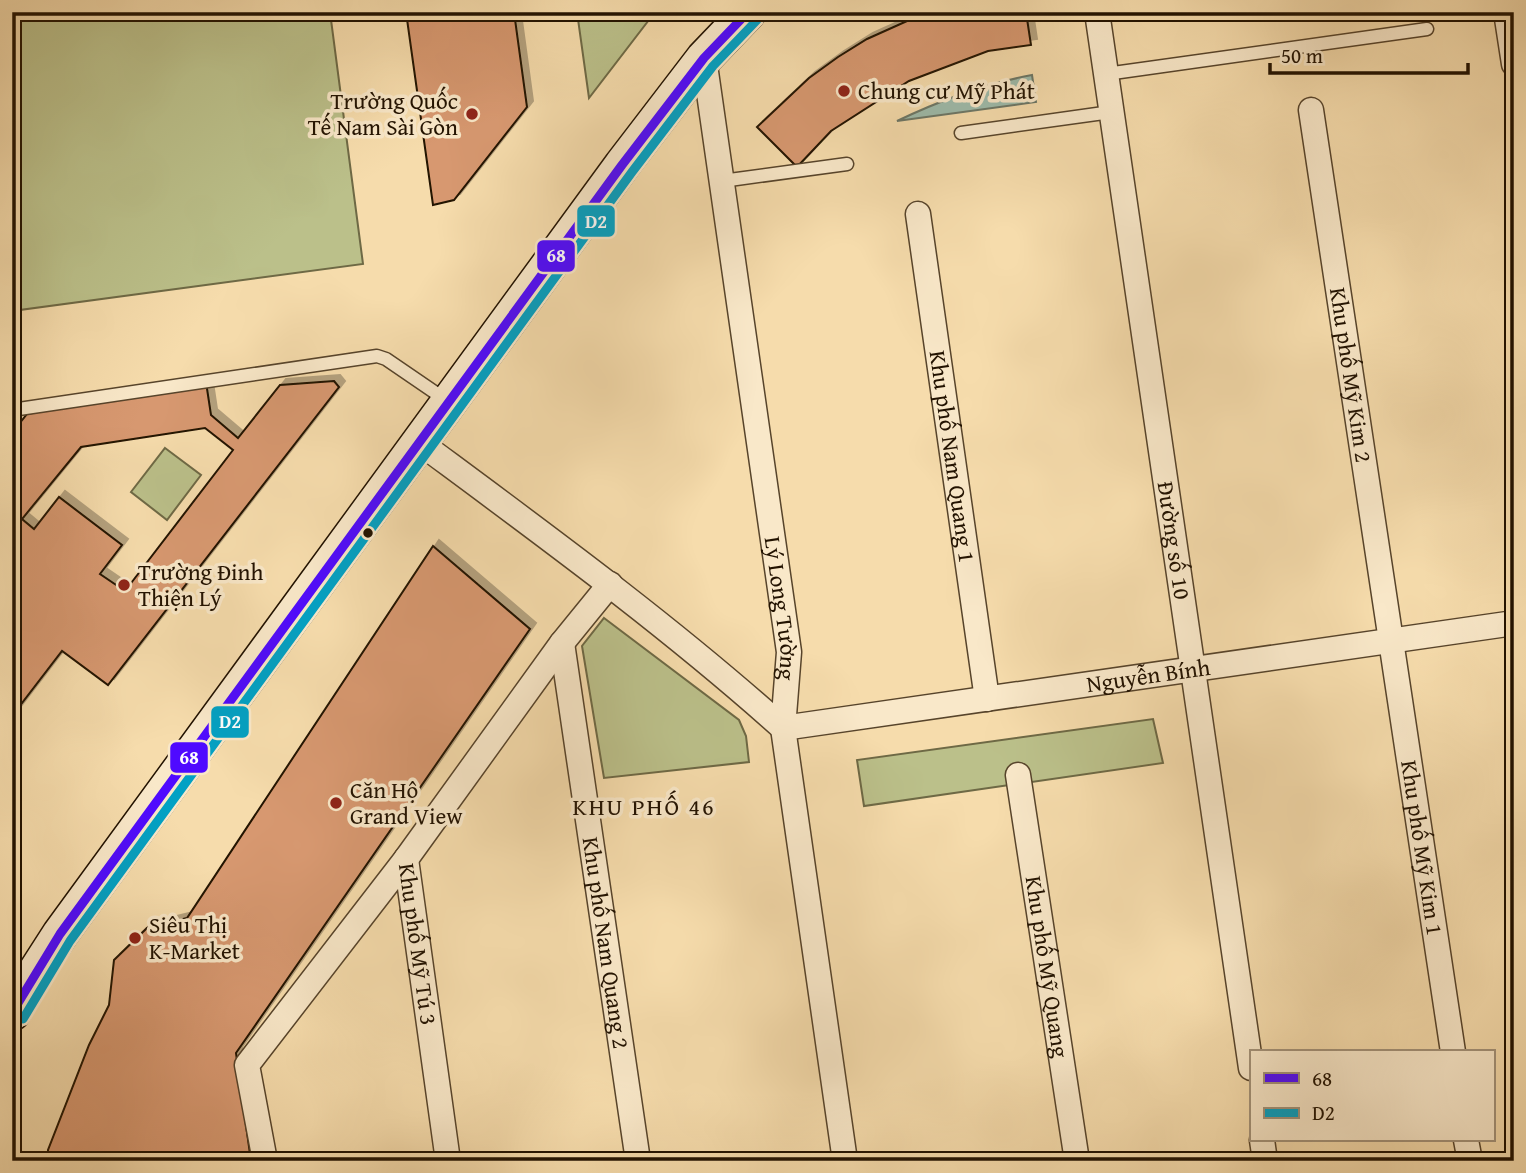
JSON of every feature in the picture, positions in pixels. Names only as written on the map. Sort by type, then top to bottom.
[{"type":"main road","points":[[12,1013],[60,934],[419,442],[704,58],[748,12]]},
{"type":"street","name":"Đường số 10","points":[[1097,12],[1250,1061]]},
{"type":"street","points":[[1509,24],[1514,64]]},
{"type":"street","name":"Lý Long Tường","points":[[704,58],[789,652],[783,728],[845,1161]]},
{"type":"street","name":"Khu phố Mỹ Kim 2","points":[[1311,110],[1391,641]]},
{"type":"street","name":"Khu phố Nam Quang 1","points":[[918,214],[987,699]]},
{"type":"street","points":[[419,442],[610,584],[730,680],[783,728]]},
{"type":"street","name":"Khu phố Mỹ Tú 3","points":[[448,1161],[405,859],[562,643],[610,584]]},
{"type":"street","name":"Nguyễn Bính","points":[[783,728],[1514,623]]},
{"type":"street","name":"Khu phố Mỹ Kim 1","points":[[1391,641],[1453,1050]]},
{"type":"street","name":"Khu phố Nam Quang 2","points":[[562,643],[638,1161]]},
{"type":"street","name":"Khu phố Mỹ Quang","points":[[1018,775],[1077,1161]]},
{"type":"street","points":[[265,1161],[247,1065],[405,859]]},
{"type":"street","points":[[1262,1142],[1265,1161]]},
{"type":"street","points":[[1466,1142],[1470,1161]]},
{"type":"lane","points":[[1106,74],[1427,29]]},
{"type":"lane","points":[[961,133],[1111,112]]},
{"type":"lane","points":[[722,181],[847,164]]},
{"type":"lane","points":[[12,410],[377,356],[386,359],[449,402]]},
{"type":"green space","points":[[12,12],[330,12],[363,264],[12,311]]},
{"type":"green space","points":[[577,12],[655,12],[589,98]]},
{"type":"green space","points":[[165,448],[201,475],[167,520],[131,492]]},
{"type":"green space","points":[[604,618],[739,720],[746,736],[749,762],[604,778],[582,646]]},
{"type":"green space","points":[[1153,719],[1163,763],[864,806],[857,760]]},
{"type":"shaded area","points":[[1032,75],[1036,102],[897,121],[963,93]]},
{"type":"building","name":"Trường Quốc Tế Nam Sài Gòn","points":[[406,12],[514,12],[527,107],[454,200],[433,205]]},
{"type":"building","name":"Chung cư Mỹ Phát","points":[[927,12],[1026,12],[1031,45],[988,51],[909,81],[831,131],[797,167],[757,127],[809,78],[838,57],[867,39]]},
{"type":"building","points":[[334,381],[339,387],[108,685],[62,651],[12,716],[12,433],[27,414],[206,382],[211,415],[238,438],[280,385]],"holes":[[[205,428],[233,450],[125,591],[100,574],[122,545],[59,497],[34,529],[22,519],[81,447]]]},
{"type":"building","name":"Căn Hộ Grand View","points":[[433,546],[530,629],[236,1053],[251,1161],[48,1161],[48,1150],[89,1045],[109,1005],[114,960],[147,928],[187,918]]},
{"type":"transit line","name":"68","points":[[12,1013],[60,934],[622,165],[704,58],[748,12]]},
{"type":"transit line","name":"D2","points":[[23,1019],[70,941],[632,172],[713,66],[757,20]]},
{"type":"place","name":"Chung cư Mỹ Phát","points":[[844,91]]},
{"type":"place","name":"Trường Quốc Tế Nam Sài Gòn","points":[[472,114]]},
{"type":"place","name":"Trường Đinh Thiện Lý","points":[[124,585]]},
{"type":"place","name":"Căn Hộ Grand View","points":[[336,803]]},
{"type":"place","name":"Siêu Thị K-Market","points":[[135,938]]},
{"type":"district","name":"KHU PHỐ 46","points":[[644,807]]}]
